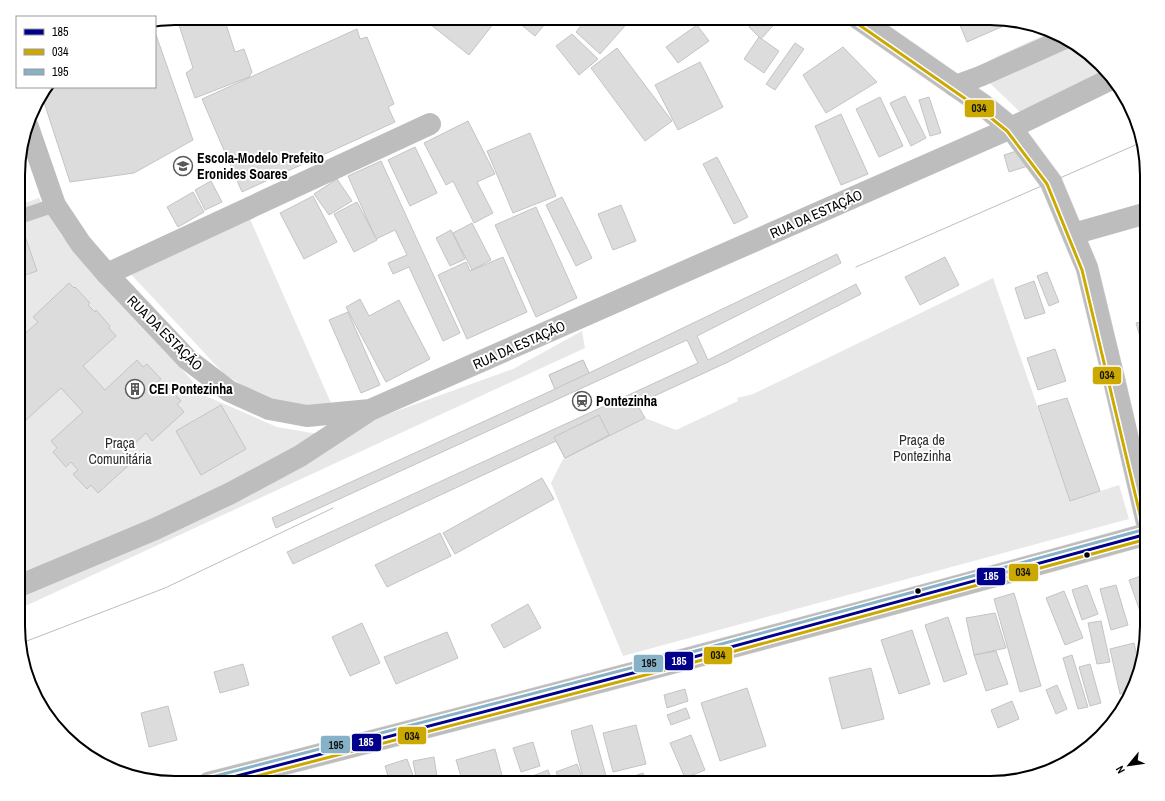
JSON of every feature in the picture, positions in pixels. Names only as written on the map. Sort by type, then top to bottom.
[{"type":"street","points":[[868,25],[983,105],[1011,128],[1051,182],[1087,268],[1140,492]]},
{"type":"street","points":[[954,86],[981,76],[1059,41]]},
{"type":"street","name":"RUA DA ESTAÇÃO","points":[[31,134],[55,205],[81,244],[107,274],[187,359],[229,391],[269,409],[307,416],[370,410],[1011,128],[1107,81]]},
{"type":"street","points":[[107,274],[430,124]]},
{"type":"street","points":[[1073,234],[1140,215]]},
{"type":"street","points":[[25,583],[155,529],[231,493],[300,456],[370,410]]},
{"type":"street","points":[[236,776],[468,717],[808,627],[1140,536]]},
{"type":"lane","points":[[25,215],[55,205]]},
{"type":"green space","points":[[1044,35],[1073,50],[1089,62],[1103,76],[1026,111],[1019,111],[975,69],[998,56]]},
{"type":"green space","name":"Praça Comunitária","points":[[39,198],[61,235],[206,396],[277,427],[318,434],[366,422],[513,369],[582,331],[585,348],[25,606],[25,203]]},
{"type":"green space","points":[[250,219],[331,403],[302,406],[262,397],[224,374],[128,271]]},
{"type":"green space","name":"Praça de Pontezinha","points":[[993,278],[1070,501],[1119,485],[1129,519],[623,656],[551,483],[563,459],[645,418],[676,430],[738,401],[737,398],[753,394]]},
{"type":"building","points":[[179,25],[226,25],[235,52],[244,49],[252,72],[249,77],[195,98],[186,73],[193,68]]},
{"type":"building","points":[[431,25],[493,25],[469,55]]},
{"type":"building","points":[[522,25],[544,25],[535,36]]},
{"type":"building","points":[[582,25],[626,25],[600,54],[576,32]]},
{"type":"building","points":[[697,25],[709,41],[678,63],[666,47]]},
{"type":"building","points":[[751,25],[774,25],[761,39],[749,27]]},
{"type":"building","points":[[960,25],[1005,26],[967,42]]},
{"type":"building","points":[[357,29],[360,39],[367,37],[394,104],[388,107],[395,122],[242,192],[202,99]]},
{"type":"building","points":[[572,34],[598,59],[579,75],[556,46]]},
{"type":"building","points":[[156,35],[193,140],[134,173],[70,182],[44,102],[45,100],[53,88],[156,88]]},
{"type":"building","points":[[759,37],[779,51],[764,73],[744,59]]},
{"type":"building","points":[[795,43],[804,49],[775,90],[766,84]]},
{"type":"building","points":[[843,47],[877,82],[826,113],[803,75]]},
{"type":"building","points":[[617,48],[672,121],[645,141],[591,68]]},
{"type":"building","points":[[700,62],[723,107],[678,130],[655,85]]},
{"type":"building","points":[[905,96],[926,138],[911,146],[890,103]]},
{"type":"building","points":[[880,97],[903,146],[879,157],[856,109]]},
{"type":"building","points":[[929,97],[941,133],[930,136],[919,100]]},
{"type":"building","points":[[841,114],[868,174],[841,185],[815,126]]},
{"type":"building","points":[[468,121],[495,174],[477,182],[493,213],[474,223],[453,181],[446,185],[424,143]]},
{"type":"building","points":[[530,133],[556,196],[513,213],[487,151]]},
{"type":"building","points":[[415,147],[437,193],[410,206],[388,160]]},
{"type":"building","points":[[1023,149],[1028,166],[1009,172],[1004,155]]},
{"type":"building","points":[[717,157],[748,217],[734,224],[703,164]]},
{"type":"building","points":[[381,161],[460,333],[443,341],[409,267],[393,274],[388,263],[407,255],[395,230],[376,239],[348,176]]},
{"type":"building","points":[[337,179],[352,201],[329,215],[314,194]]},
{"type":"building","points":[[211,181],[222,202],[205,210],[195,190]]},
{"type":"building","points":[[193,192],[204,212],[178,227],[167,207]]},
{"type":"building","points":[[313,196],[337,242],[304,259],[280,213]]},
{"type":"building","points":[[562,197],[592,258],[576,266],[546,205]]},
{"type":"building","points":[[357,202],[377,240],[354,252],[334,214]]},
{"type":"building","points":[[621,205],[636,241],[613,250],[598,214]]},
{"type":"building","points":[[536,207],[577,298],[536,317],[495,225]]},
{"type":"building","points":[[472,223],[491,260],[472,270],[453,233]]},
{"type":"building","points":[[451,230],[465,259],[450,266],[436,238]]},
{"type":"building","points":[[25,236],[37,271],[25,275]]},
{"type":"building","name":"Pontezinha","points":[[837,254],[841,263],[697,336],[708,360],[856,284],[861,294],[728,362],[637,404],[645,418],[565,458],[556,441],[293,564],[287,552],[698,363],[687,340],[276,528],[272,518],[555,389],[549,375],[583,360],[589,373]]},
{"type":"building","points":[[503,257],[527,312],[467,339],[438,275],[466,262],[470,271]]},
{"type":"building","points":[[945,257],[959,285],[920,305],[905,277]]},
{"type":"building","points":[[1047,272],[1059,302],[1049,306],[1037,276]]},
{"type":"building","points":[[1034,281],[1045,313],[1025,319],[1015,288]]},
{"type":"building","name":"CEI Pontezinha","points":[[69,283],[74,288],[75,287],[90,303],[88,305],[95,312],[96,310],[110,326],[109,328],[116,336],[83,366],[105,390],[137,360],[143,367],[147,364],[161,379],[157,382],[163,390],[167,386],[181,401],[177,404],[184,412],[152,441],[146,433],[122,455],[130,464],[98,493],[91,485],[87,489],[73,474],[78,470],[71,462],[66,467],[53,452],[57,448],[51,441],[83,412],[61,388],[25,421],[25,334],[38,322],[33,317]]},
{"type":"building","points":[[360,299],[369,316],[399,300],[430,359],[386,382],[346,307]]},
{"type":"building","points":[[348,312],[380,385],[361,393],[329,320]]},
{"type":"building","points":[[1140,322],[1140,337],[1136,323]]},
{"type":"building","points":[[1055,349],[1066,381],[1038,390],[1027,358]]},
{"type":"building","points":[[583,360],[589,373],[555,389],[549,375]]},
{"type":"building","points":[[1067,398],[1100,491],[1070,501],[1038,406]]},
{"type":"building","name":"Praça Comunitária","points":[[221,405],[246,449],[201,475],[176,431]]},
{"type":"building","points":[[599,415],[609,435],[565,458],[554,437]]},
{"type":"building","points":[[542,478],[554,499],[455,554],[443,533]]},
{"type":"building","points":[[440,533],[451,556],[387,587],[375,565]]},
{"type":"building","points":[[1140,576],[1140,611],[1129,580]]},
{"type":"building","points":[[1087,585],[1098,614],[1082,620],[1072,590]]},
{"type":"building","points":[[1116,585],[1128,625],[1111,630],[1100,589]]},
{"type":"building","points":[[1064,591],[1083,638],[1065,645],[1046,598]]},
{"type":"building","points":[[1014,593],[1041,686],[1020,692],[994,599]]},
{"type":"building","points":[[528,604],[541,628],[504,648],[491,625]]},
{"type":"building","points":[[995,613],[1006,648],[974,655],[966,618]]},
{"type":"building","points":[[948,617],[967,674],[944,682],[925,625]]},
{"type":"building","points":[[1101,621],[1110,662],[1097,664],[1088,623]]},
{"type":"building","points":[[362,623],[380,663],[350,676],[332,637]]},
{"type":"building","points":[[912,630],[930,684],[899,694],[881,640]]},
{"type":"building","points":[[447,632],[458,658],[396,684],[384,657]]},
{"type":"building","points":[[1134,643],[1137,656],[1124,693],[1120,694],[1110,649]]},
{"type":"building","points":[[996,651],[1008,684],[986,691],[974,655]]},
{"type":"building","points":[[1072,655],[1088,707],[1078,709],[1063,658]]},
{"type":"building","points":[[243,664],[249,685],[220,693],[214,672]]},
{"type":"building","points":[[1090,664],[1101,703],[1090,706],[1079,667]]},
{"type":"building","points":[[871,668],[884,719],[842,729],[829,678]]},
{"type":"building","points":[[1057,685],[1067,709],[1056,714],[1046,690]]},
{"type":"building","points":[[747,688],[766,746],[720,761],[701,703]]},
{"type":"building","points":[[685,689],[688,701],[667,708],[664,695]]},
{"type":"building","points":[[1012,701],[1019,719],[998,728],[991,710]]},
{"type":"building","points":[[168,706],[177,740],[149,747],[141,713]]},
{"type":"building","points":[[686,708],[690,718],[671,725],[667,715]]},
{"type":"building","points":[[592,725],[606,776],[582,776],[571,731]]},
{"type":"building","points":[[636,725],[646,764],[613,772],[603,733]]},
{"type":"building","points":[[691,735],[705,770],[690,776],[684,776],[670,743]]},
{"type":"building","points":[[533,742],[540,766],[521,772],[513,748]]},
{"type":"building","points":[[495,749],[502,776],[461,776],[456,760]]},
{"type":"building","points":[[434,757],[437,776],[416,776],[413,761]]},
{"type":"building","points":[[407,759],[413,776],[388,776],[385,766]]},
{"type":"building","points":[[577,764],[581,776],[557,776],[556,772]]},
{"type":"building","points":[[548,770],[550,776],[533,776]]},
{"type":"building","points":[[643,773],[644,776],[634,776]]},
{"type":"tram line","points":[[856,267],[1137,144]]},
{"type":"tram line","points":[[26,641],[165,588],[333,508]]},
{"type":"transit line","name":"034","points":[[859,25],[980,109],[1007,131],[1047,184],[1082,270],[1140,515]]},
{"type":"transit line","name":"195","points":[[216,776],[677,656],[1140,531]]},
{"type":"transit line","name":"185","points":[[237,776],[679,661],[1140,536]]},
{"type":"transit line","name":"034","points":[[257,776],[680,666],[1140,541]]},
{"type":"place","name":"Escola-Modelo Prefeito Eronides Soares","points":[[183,166]]},
{"type":"place","name":"CEI Pontezinha","points":[[135,389]]},
{"type":"place","name":"Pontezinha","points":[[582,401]]}]
